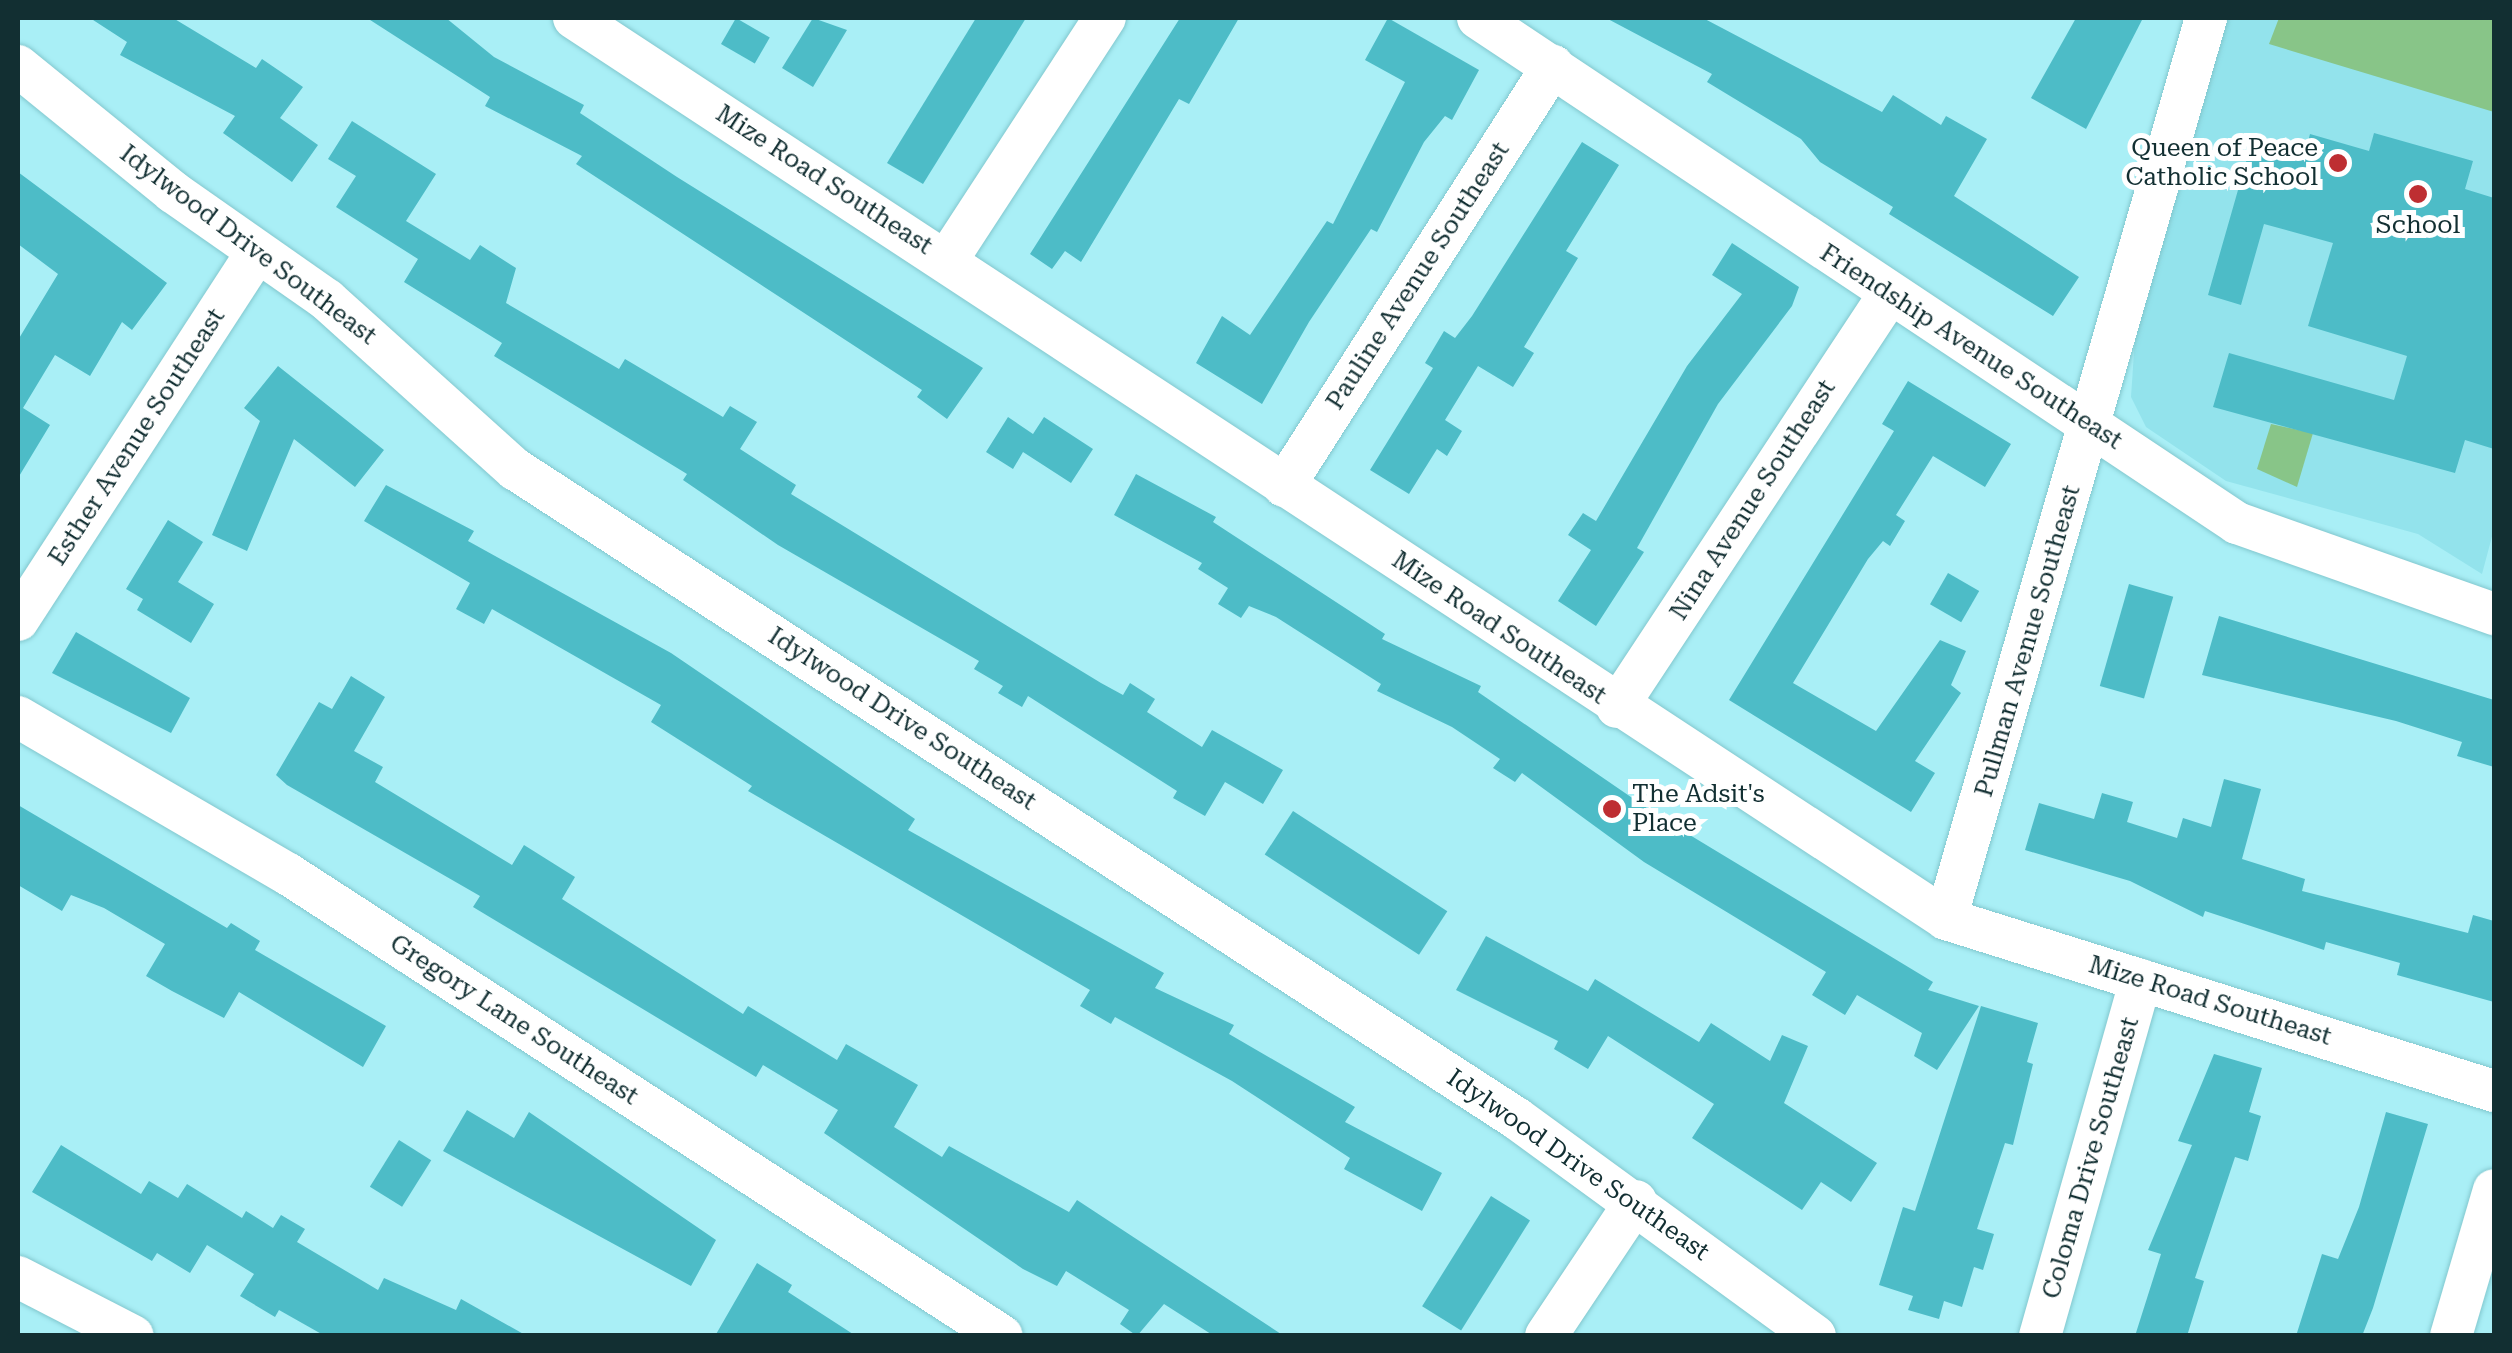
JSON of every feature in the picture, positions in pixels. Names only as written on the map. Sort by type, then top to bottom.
[{"type":"street","name":"Mize Road Southeast","points":[[574,18],[947,260],[1617,707],[1946,919],[2494,1091]]},
{"type":"street","points":[[947,260],[1105,18]]},
{"type":"street","name":"Friendship Avenue Southeast","points":[[1478,18],[2090,431],[2237,523],[2494,614]]},
{"type":"street","name":"Pullman Avenue Southeast","points":[[1946,919],[2090,431],[2206,18]]},
{"type":"street","name":"Idylwood Drive Southeast","points":[[18,66],[256,254],[357,325],[515,469],[1636,1201],[1815,1336]]},
{"type":"street","name":"Pauline Avenue Southeast","points":[[1284,486],[1553,66]]},
{"type":"street","name":"Esther Avenue Southeast","points":[[18,620],[256,254]]},
{"type":"street","name":"Nina Avenue Southeast","points":[[1617,707],[1889,294]]},
{"type":"street","name":"Gregory Lane Southeast","points":[[18,718],[288,874],[1002,1336]]},
{"type":"street","name":"Coloma Drive Southeast","points":[[2040,1336],[2141,980]]},
{"type":"street","points":[[2451,1336],[2494,1190]]},
{"type":"street","points":[[1546,1336],[1636,1201]]},
{"type":"street","points":[[18,1277],[133,1336]]},
{"type":"shaded area","name":"Queen of Peace Catholic School","points":[[2226,18],[2494,18],[2494,529],[2482,574],[2418,534],[2226,481],[2146,427],[2131,397],[2137,308]]},
{"type":"green space","points":[[2279,18],[2494,18],[2494,112],[2269,44]]},
{"type":"green space","points":[[2271,424],[2313,433],[2297,487],[2257,469]]},
{"type":"building","points":[[90,18],[173,18],[256,68],[262,59],[303,87],[280,118],[318,145],[292,182],[223,133],[235,116],[120,55],[127,42]]},
{"type":"building","points":[[367,18],[446,18],[494,57],[584,105],[580,113],[677,177],[983,368],[947,419],[917,397],[922,390],[576,164],[582,156],[485,106],[490,97]]},
{"type":"building","points":[[736,18],[770,38],[755,63],[721,44]]},
{"type":"building","points":[[813,18],[847,30],[813,87],[782,68]]},
{"type":"building","points":[[976,18],[1026,18],[923,184],[887,163]]},
{"type":"building","points":[[1180,18],[1239,18],[1189,104],[1179,99],[1081,262],[1065,251],[1052,269],[1030,254]]},
{"type":"building","points":[[1388,18],[1479,70],[1452,120],[1445,116],[1424,142],[1377,232],[1371,229],[1309,322],[1262,404],[1196,363],[1222,316],[1250,335],[1327,221],[1333,224],[1405,82],[1365,60]]},
{"type":"building","points":[[1606,18],[1703,18],[1882,112],[1893,95],[1941,125],[1946,116],[1987,139],[1954,196],[2079,277],[2053,316],[1889,214],[1893,207],[1820,162],[1801,139],[1707,82],[1712,74]]},
{"type":"building","points":[[2076,18],[2143,18],[2086,129],[2031,98]]},
{"type":"building","points":[[352,121],[436,174],[406,221],[470,260],[480,245],[516,268],[506,303],[619,369],[625,359],[723,417],[730,406],[757,422],[740,449],[796,485],[791,494],[1101,683],[1123,695],[1130,683],[1155,699],[1147,712],[1202,747],[1212,730],[1283,770],[1263,804],[1225,782],[1205,816],[1173,798],[1177,791],[1028,696],[1022,707],[998,693],[1003,686],[974,669],[979,661],[778,545],[683,480],[687,474],[494,356],[502,343],[404,282],[418,259],[336,207],[356,176],[328,159]]},
{"type":"building","points":[[2374,133],[2473,161],[2465,189],[2494,198],[2494,449],[2465,440],[2455,473],[2213,407],[2229,353],[2394,400],[2407,356],[2308,326],[2333,243],[2264,224],[2241,305],[2208,295],[2252,141],[2304,156],[2310,134],[2369,151]]},
{"type":"building","points":[[1582,142],[1619,165],[1566,251],[1578,258],[1524,347],[1534,353],[1513,387],[1478,366],[1445,420],[1462,431],[1447,456],[1437,449],[1409,494],[1370,470],[1433,368],[1425,363],[1444,331],[1455,338],[1472,316]]},
{"type":"building","points":[[18,172],[167,283],[132,330],[122,322],[90,376],[55,355],[23,408],[50,425],[18,478],[18,340],[58,274],[18,244]]},
{"type":"building","points":[[1732,243],[1799,287],[1792,306],[1718,404],[1637,548],[1644,552],[1596,626],[1558,601],[1591,550],[1568,535],[1583,513],[1596,521],[1687,366],[1742,294],[1712,275]]},
{"type":"building","points":[[278,366],[384,450],[355,487],[294,439],[247,551],[212,535],[260,421],[244,408]]},
{"type":"building","points":[[1908,381],[2011,444],[1985,487],[1933,456],[1896,515],[1905,521],[1890,546],[1883,541],[1868,559],[1793,683],[1876,731],[1940,640],[1966,651],[1951,685],[1961,693],[1915,761],[1935,773],[1911,812],[1729,700],[1894,431],[1882,424]]},
{"type":"building","points":[[1008,417],[1033,434],[1044,417],[1093,449],[1071,483],[1023,452],[1013,469],[986,452]]},
{"type":"building","points":[[1136,474],[1216,517],[1213,522],[1385,634],[1382,639],[1481,686],[1478,692],[1660,817],[1933,982],[1928,990],[1979,1006],[1937,1070],[1914,1056],[1922,1033],[1857,995],[1845,1015],[1812,995],[1826,972],[1644,862],[1522,773],[1515,782],[1493,768],[1500,759],[1452,727],[1377,691],[1381,684],[1276,617],[1249,606],[1241,618],[1218,604],[1228,588],[1198,569],[1202,563],[1114,515]]},
{"type":"building","points":[[386,485],[474,531],[468,541],[671,653],[915,819],[908,830],[1164,973],[1155,988],[1234,1025],[1229,1034],[1355,1107],[1345,1122],[1442,1173],[1422,1211],[1344,1169],[1350,1158],[1232,1081],[1115,1017],[1111,1024],[1080,1006],[1090,990],[748,791],[752,786],[651,722],[661,705],[492,609],[484,624],[456,609],[470,583],[364,521]]},
{"type":"building","points":[[168,520],[203,542],[178,582],[214,604],[191,643],[137,610],[143,599],[126,589]]},
{"type":"building","points":[[1948,573],[1979,591],[1961,622],[1930,604]]},
{"type":"building","points":[[2129,584],[2173,597],[2144,699],[2100,686]]},
{"type":"building","points":[[2219,616],[2494,700],[2494,767],[2457,756],[2462,742],[2396,721],[2202,675]]},
{"type":"building","points":[[76,632],[190,698],[171,733],[52,673]]},
{"type":"building","points":[[351,676],[385,697],[354,751],[383,767],[375,782],[512,865],[524,845],[575,877],[562,899],[743,1014],[748,1006],[837,1060],[846,1044],[918,1085],[894,1127],[942,1157],[949,1146],[1069,1212],[1077,1200],[1284,1336],[1214,1336],[1164,1304],[1137,1336],[1120,1324],[1129,1310],[1066,1271],[1057,1286],[1023,1269],[824,1133],[838,1110],[763,1065],[756,1077],[473,907],[480,896],[287,785],[276,775],[319,702],[332,709]]},
{"type":"building","points":[[2224,779],[2261,789],[2242,859],[2305,879],[2302,891],[2468,933],[2473,915],[2494,921],[2494,1002],[2397,975],[2400,963],[2326,942],[2324,950],[2205,911],[2203,917],[2130,881],[2025,850],[2039,803],[2094,819],[2102,793],[2133,802],[2127,822],[2177,838],[2183,818],[2211,827]]},
{"type":"building","points":[[18,805],[227,928],[231,923],[260,941],[255,950],[386,1026],[363,1067],[239,992],[224,1018],[172,991],[146,976],[165,944],[104,908],[71,895],[62,911],[18,885]]},
{"type":"building","points":[[1293,811],[1447,911],[1419,955],[1265,855]]},
{"type":"building","points":[[1486,936],[1588,991],[1595,979],[1699,1042],[1711,1023],[1770,1061],[1782,1035],[1808,1046],[1784,1103],[1877,1163],[1851,1202],[1821,1182],[1802,1210],[1692,1138],[1714,1104],[1608,1036],[1588,1069],[1554,1049],[1558,1041],[1456,990]]},
{"type":"building","points":[[1981,1006],[2038,1023],[2027,1062],[2033,1064],[2013,1145],[2005,1143],[1977,1229],[1994,1234],[1983,1270],[1974,1267],[1962,1307],[1944,1301],[1939,1319],[1908,1310],[1913,1296],[1879,1285],[1903,1207],[1915,1211]]},
{"type":"building","points":[[2214,1054],[2262,1068],[2249,1112],[2261,1116],[2248,1161],[2235,1157],[2195,1278],[2204,1281],[2187,1336],[2135,1336],[2161,1254],[2148,1250],[2192,1145],[2178,1141]]},
{"type":"building","points":[[467,1110],[514,1138],[529,1112],[716,1240],[691,1286],[443,1151]]},
{"type":"building","points":[[2386,1112],[2428,1124],[2362,1336],[2296,1336],[2322,1254],[2338,1259],[2359,1207]]},
{"type":"building","points":[[399,1140],[431,1160],[402,1207],[370,1187]]},
{"type":"building","points":[[61,1145],[141,1194],[149,1181],[178,1198],[187,1184],[242,1218],[246,1211],[273,1228],[281,1215],[305,1229],[297,1242],[378,1290],[384,1278],[456,1310],[461,1299],[527,1336],[325,1336],[279,1310],[275,1317],[240,1296],[254,1274],[207,1245],[190,1273],[157,1253],[152,1261],[32,1192]]},
{"type":"building","points":[[1491,1196],[1530,1220],[1461,1331],[1422,1306]]},
{"type":"building","points":[[757,1263],[792,1285],[788,1292],[856,1336],[715,1336]]},
{"type":"place","name":"Queen of Peace Catholic School","points":[[2338,163]]},
{"type":"place","name":"School","points":[[2418,194]]},
{"type":"place","name":"The Adsit's Place","points":[[1612,809]]}]
